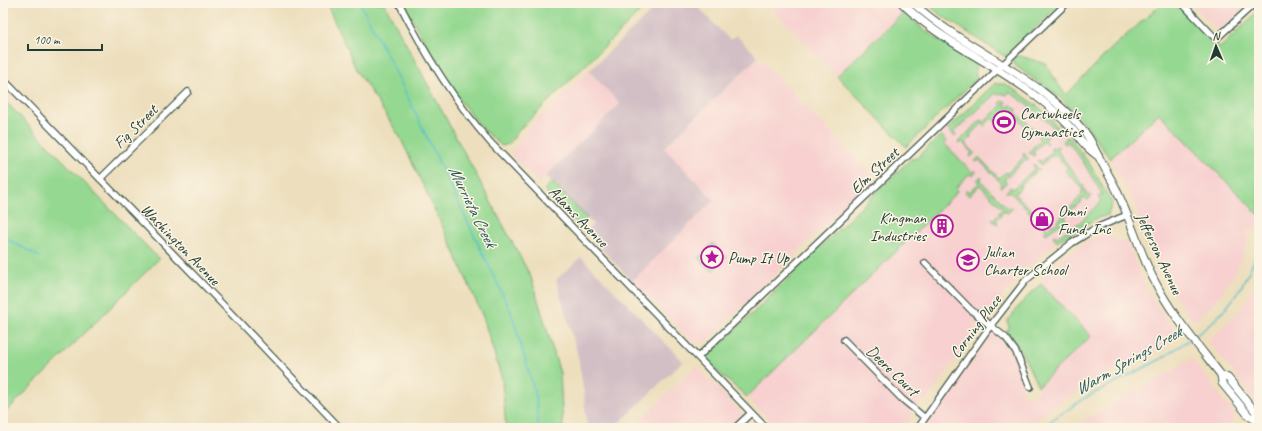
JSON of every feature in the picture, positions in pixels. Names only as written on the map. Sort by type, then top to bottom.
[{"type":"main road","name":"Jefferson Avenue","points":[[902,3],[940,34],[1038,97],[1064,121],[1088,150],[1098,156]]},
{"type":"main road","name":"Jefferson Avenue","points":[[913,3],[947,29],[1003,64],[1051,97],[1090,139],[1116,189],[1154,280],[1170,307],[1221,375],[1222,383],[1249,416],[1259,422]]},
{"type":"street","name":"Adams Avenue","points":[[399,3],[430,62],[469,118],[489,141],[766,428]]},
{"type":"street","name":"Elm Street","points":[[698,357],[1067,3]]},
{"type":"street","points":[[1182,3],[1216,39],[1255,3]]},
{"type":"street","name":"Washington Avenue","points":[[3,79],[340,428]]},
{"type":"street","name":"Fig Street","points":[[100,179],[188,92]]},
{"type":"street","name":"Corning Place","points":[[918,428],[991,325],[1026,280],[1072,243],[1096,228],[1127,215]]},
{"type":"street","points":[[925,263],[970,309],[1006,338],[1016,352],[1030,387]]},
{"type":"street","name":"Deere Court","points":[[844,340],[902,399],[925,418]]},
{"type":"street","points":[[735,428],[751,413]]},
{"type":"street","points":[[1252,428],[1259,422]]},
{"type":"shaded area","points":[[660,3],[694,3],[730,40],[736,35],[758,57],[664,148],[714,200],[632,281],[585,232],[593,224],[546,176],[620,104],[589,71]]},
{"type":"shaded area","points":[[766,3],[891,3],[901,14],[837,76]]},
{"type":"shaded area","points":[[1191,3],[1250,3],[1224,28],[1218,29],[1215,28]]},
{"type":"shaded area","points":[[758,57],[874,177],[705,343],[693,343],[632,281],[714,200],[664,149]]},
{"type":"shaded area","points":[[589,71],[620,104],[539,183],[513,157],[511,153],[528,129]]},
{"type":"shaded area","points":[[995,83],[1005,84],[1030,101],[1070,138],[1089,163],[1112,203],[1108,215],[1095,219],[1057,242],[1026,270],[991,308],[982,313],[976,321],[976,331],[926,401],[919,402],[911,412],[910,422],[907,428],[776,428],[747,397],[954,195],[917,158]]},
{"type":"shaded area","points":[[1159,113],[1259,215],[1259,223],[1245,234],[1249,238],[1242,258],[1232,278],[1215,302],[1193,322],[1175,296],[1160,270],[1132,199],[1111,159]]},
{"type":"shaded area","points":[[1108,232],[1110,237],[1118,240],[1126,240],[1137,269],[1150,295],[1179,337],[1151,353],[1105,374],[1022,428],[924,428],[993,332],[1015,358],[1022,372],[1022,393],[1028,397],[1035,396],[1038,391],[1038,386],[1091,336],[1041,284],[1050,268],[1082,244]]},
{"type":"shaded area","points":[[581,257],[683,361],[614,428],[587,428],[584,393],[578,356],[556,280]]},
{"type":"shaded area","points":[[1259,281],[1259,405],[1208,341],[1239,311]]},
{"type":"shaded area","points":[[1192,359],[1235,414],[1232,421],[1233,428],[1065,428],[1071,424],[1072,427]]},
{"type":"shaded area","points":[[696,366],[756,428],[632,428]]},
{"type":"green space","points":[[326,3],[384,3],[531,277],[560,373],[563,428],[506,428],[502,379],[483,317],[450,242],[400,137],[355,67]]},
{"type":"green space","points":[[404,3],[649,3],[519,130],[509,144],[502,146],[489,135],[456,95],[437,67]]},
{"type":"green space","points":[[926,3],[1061,3],[1006,56],[1004,56],[941,15]]},
{"type":"green space","points":[[1163,3],[1177,3],[1220,48],[1259,10],[1259,215],[1159,113],[1110,159],[1086,125],[1062,99],[1013,64],[1013,60],[1017,55],[1046,64],[1066,95],[1115,45]]},
{"type":"green space","points":[[904,12],[925,31],[977,64],[975,66],[976,76],[978,77],[906,147],[837,76]]},
{"type":"green space","points":[[995,83],[1005,84],[1017,91],[1041,109],[1058,127],[1052,132],[1051,129],[1053,127],[1021,100],[1009,92],[1007,95],[1000,93],[998,95],[996,93],[954,132],[956,135],[954,136],[948,129]]},
{"type":"green space","points":[[3,99],[159,259],[3,415]]},
{"type":"green space","points":[[1003,100],[1006,102],[1005,105],[1008,107],[1011,105],[1017,109],[1016,113],[1044,137],[1048,136],[1045,140],[1047,143],[1046,144],[1043,142],[1033,152],[1035,155],[1033,156],[1029,152],[1040,140],[1038,138],[1039,136],[1027,124],[1025,126],[1017,118],[1006,128],[1004,126],[1001,128],[992,118],[984,126],[982,124],[970,135],[971,137],[965,143],[975,153],[971,157],[970,155],[972,153],[962,142],[959,144],[958,142],[981,120],[984,122],[1002,105],[1000,102]]},
{"type":"green space","points":[[941,135],[947,142],[945,144],[972,172],[975,170],[976,172],[973,176],[969,174],[956,188],[957,191],[954,195],[747,397],[710,365],[707,360],[708,357],[911,159],[917,158]]},
{"type":"green space","points":[[1067,137],[1070,138],[1089,163],[1112,203],[1108,215],[1095,219],[1057,242],[1053,236],[1055,235],[1057,237],[1079,223],[1101,201],[1098,197],[1102,194],[1082,160],[1068,142],[1065,144],[1063,142]]},
{"type":"green space","points":[[1058,146],[1059,148],[1057,150],[1083,185],[1087,195],[1091,196],[1088,200],[1085,198],[1065,216],[1066,220],[1046,234],[1044,232],[1047,229],[1039,222],[1035,222],[1039,219],[1048,228],[1052,223],[1054,225],[1082,195],[1082,188],[1065,171],[1068,168],[1056,156],[1055,157],[1052,155],[1041,165],[1038,161],[1039,160],[1042,162],[1052,151],[1050,148]]},
{"type":"green space","points":[[1024,153],[1029,160],[1026,159],[1004,180],[1006,183],[1001,188],[1000,186],[1002,184],[979,160],[977,162],[975,161],[979,157],[999,178],[1006,172],[1007,173],[1024,157]]},
{"type":"green space","points":[[1034,164],[1040,171],[1037,170],[1020,186],[1021,187],[1015,194],[1035,213],[1035,216],[1031,218],[1030,217],[1032,215],[1009,191],[1007,193],[1006,192],[1010,187],[1013,189],[1035,168],[1033,166]]},
{"type":"green space","points":[[981,176],[982,178],[980,180],[1009,209],[1012,207],[1008,213],[1005,211],[996,220],[998,222],[997,224],[992,220],[1003,209],[980,185],[969,196],[965,192],[967,190],[969,192],[979,183],[977,180]]},
{"type":"green space","points":[[552,182],[587,218],[580,225],[577,224],[545,191],[545,189]]},
{"type":"green space","name":"Pump It Up","points":[[713,243],[727,257],[712,271],[698,258]]},
{"type":"green space","points":[[1041,284],[1091,336],[1038,386],[1020,349],[1006,334],[1009,326],[1007,321],[1025,299]]},
{"type":"waterway","name":"Murrieta Creek","points":[[360,3],[396,73],[511,312],[536,396],[538,428]]},
{"type":"waterway","points":[[3,237],[40,257]]},
{"type":"waterway","name":"Warm Springs Creek","points":[[1195,336],[1217,318],[1242,286],[1259,247]]},
{"type":"waterway","name":"Warm Springs Creek","points":[[1040,428],[1085,398],[1161,359],[1190,339]]},
{"type":"place","name":"Cartwheels Gymnastics","points":[[1004,122]]},
{"type":"place","name":"Omni Fund, Inc","points":[[1042,219]]},
{"type":"place","name":"Kingman Industries","points":[[942,226]]},
{"type":"place","name":"Pump It Up","points":[[712,257]]},
{"type":"place","name":"Julian Charter School","points":[[968,260]]}]
